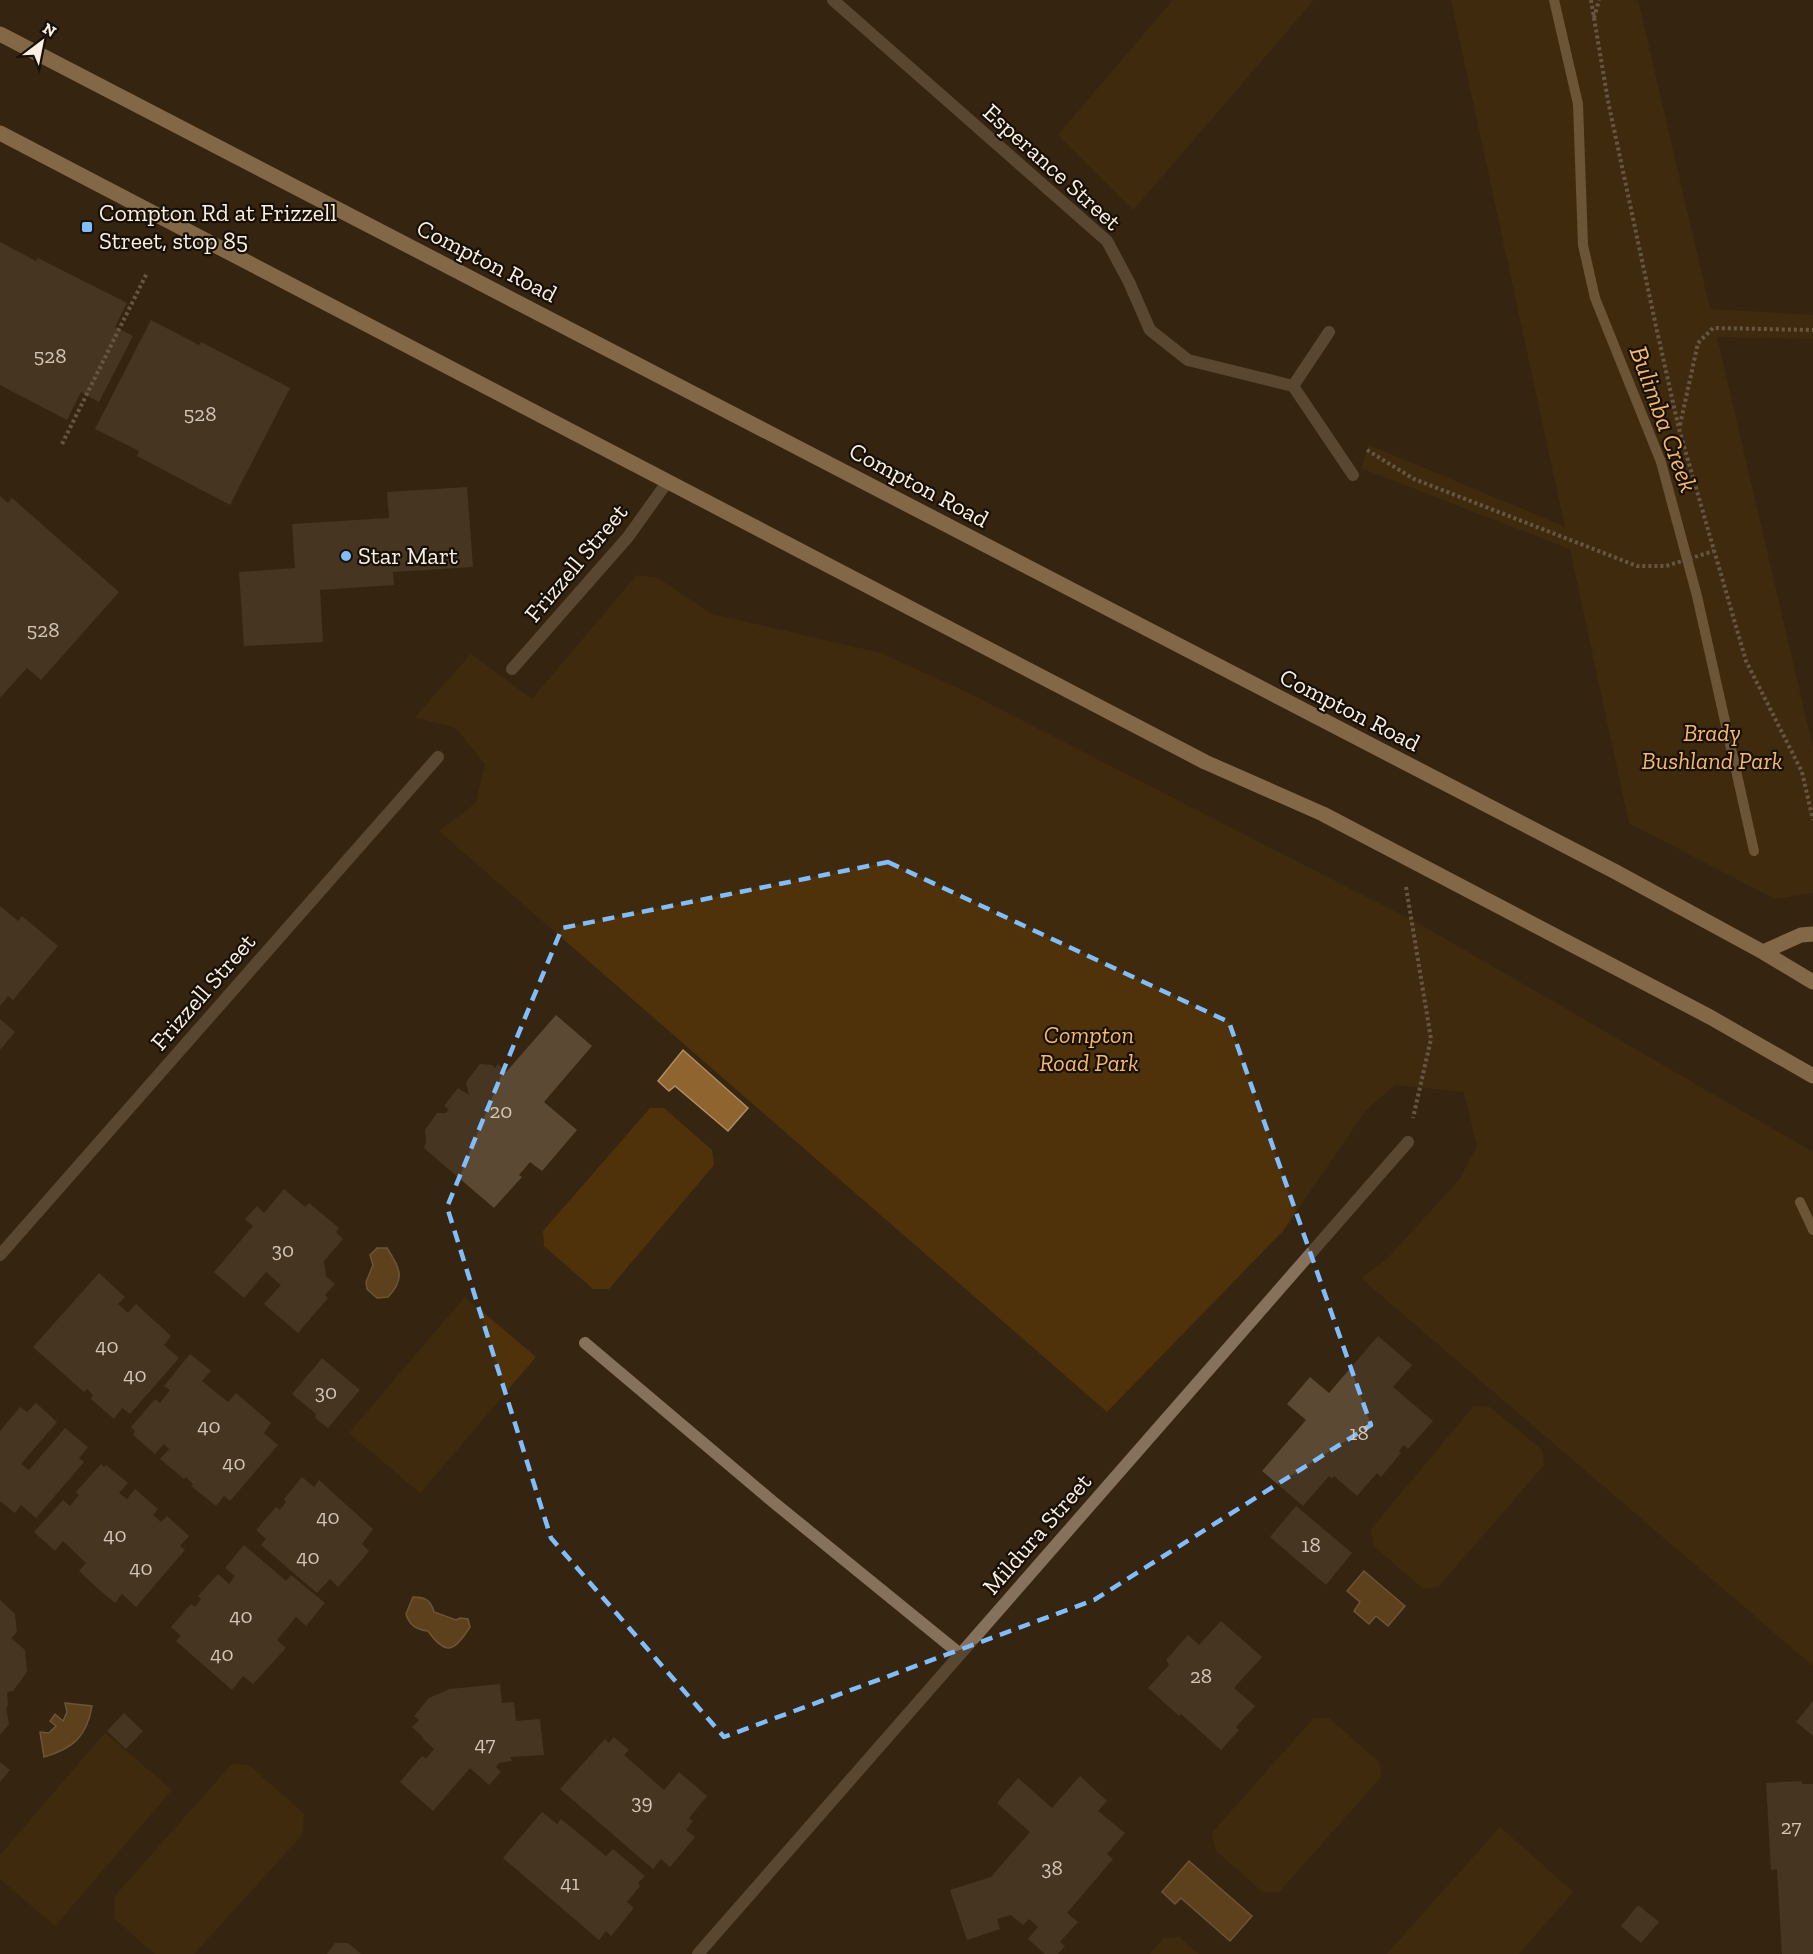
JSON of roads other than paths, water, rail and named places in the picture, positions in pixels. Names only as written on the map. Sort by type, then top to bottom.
[{"type":"main road","name":"Compton Road","points":[[0,34],[1614,871],[1763,952],[1813,982]]},
{"type":"main road","points":[[0,133],[1205,762],[1323,814],[1710,1017],[1813,1076]]},
{"type":"main road","points":[[1763,952],[1801,935],[1813,934]]},
{"type":"street","name":"Esperance Street","points":[[833,0],[1107,241],[1129,282],[1150,330],[1188,360],[1293,386]]},
{"type":"street","points":[[1329,332],[1293,386],[1353,476]]},
{"type":"street","name":"Frizzell Street","points":[[512,669],[628,537],[668,481]]},
{"type":"street","name":"Frizzell Street","points":[[0,1255],[438,757]]},
{"type":"street","name":"Mildura Street","points":[[698,1954],[1408,1142]]},
{"type":"street","points":[[585,1343],[772,1501],[960,1654]]},
{"type":"waterway","name":"Bulimba Creek","points":[[1554,0],[1578,104],[1583,245],[1595,298],[1661,462],[1697,596],[1754,851]]},
{"type":"waterway","name":"Bulimba Creek","points":[[1800,1202],[1813,1230]]},
{"type":"place","name":"Compton Rd at Frizzell Street, stop 85","points":[[87,227]]},
{"type":"place","name":"Star Mart","points":[[346,556]]},
{"type":"park label","name":"Brady Bushland Park","points":[[1712,747]]},
{"type":"park label","name":"Compton Road Park","points":[[1089,1049]]}]
